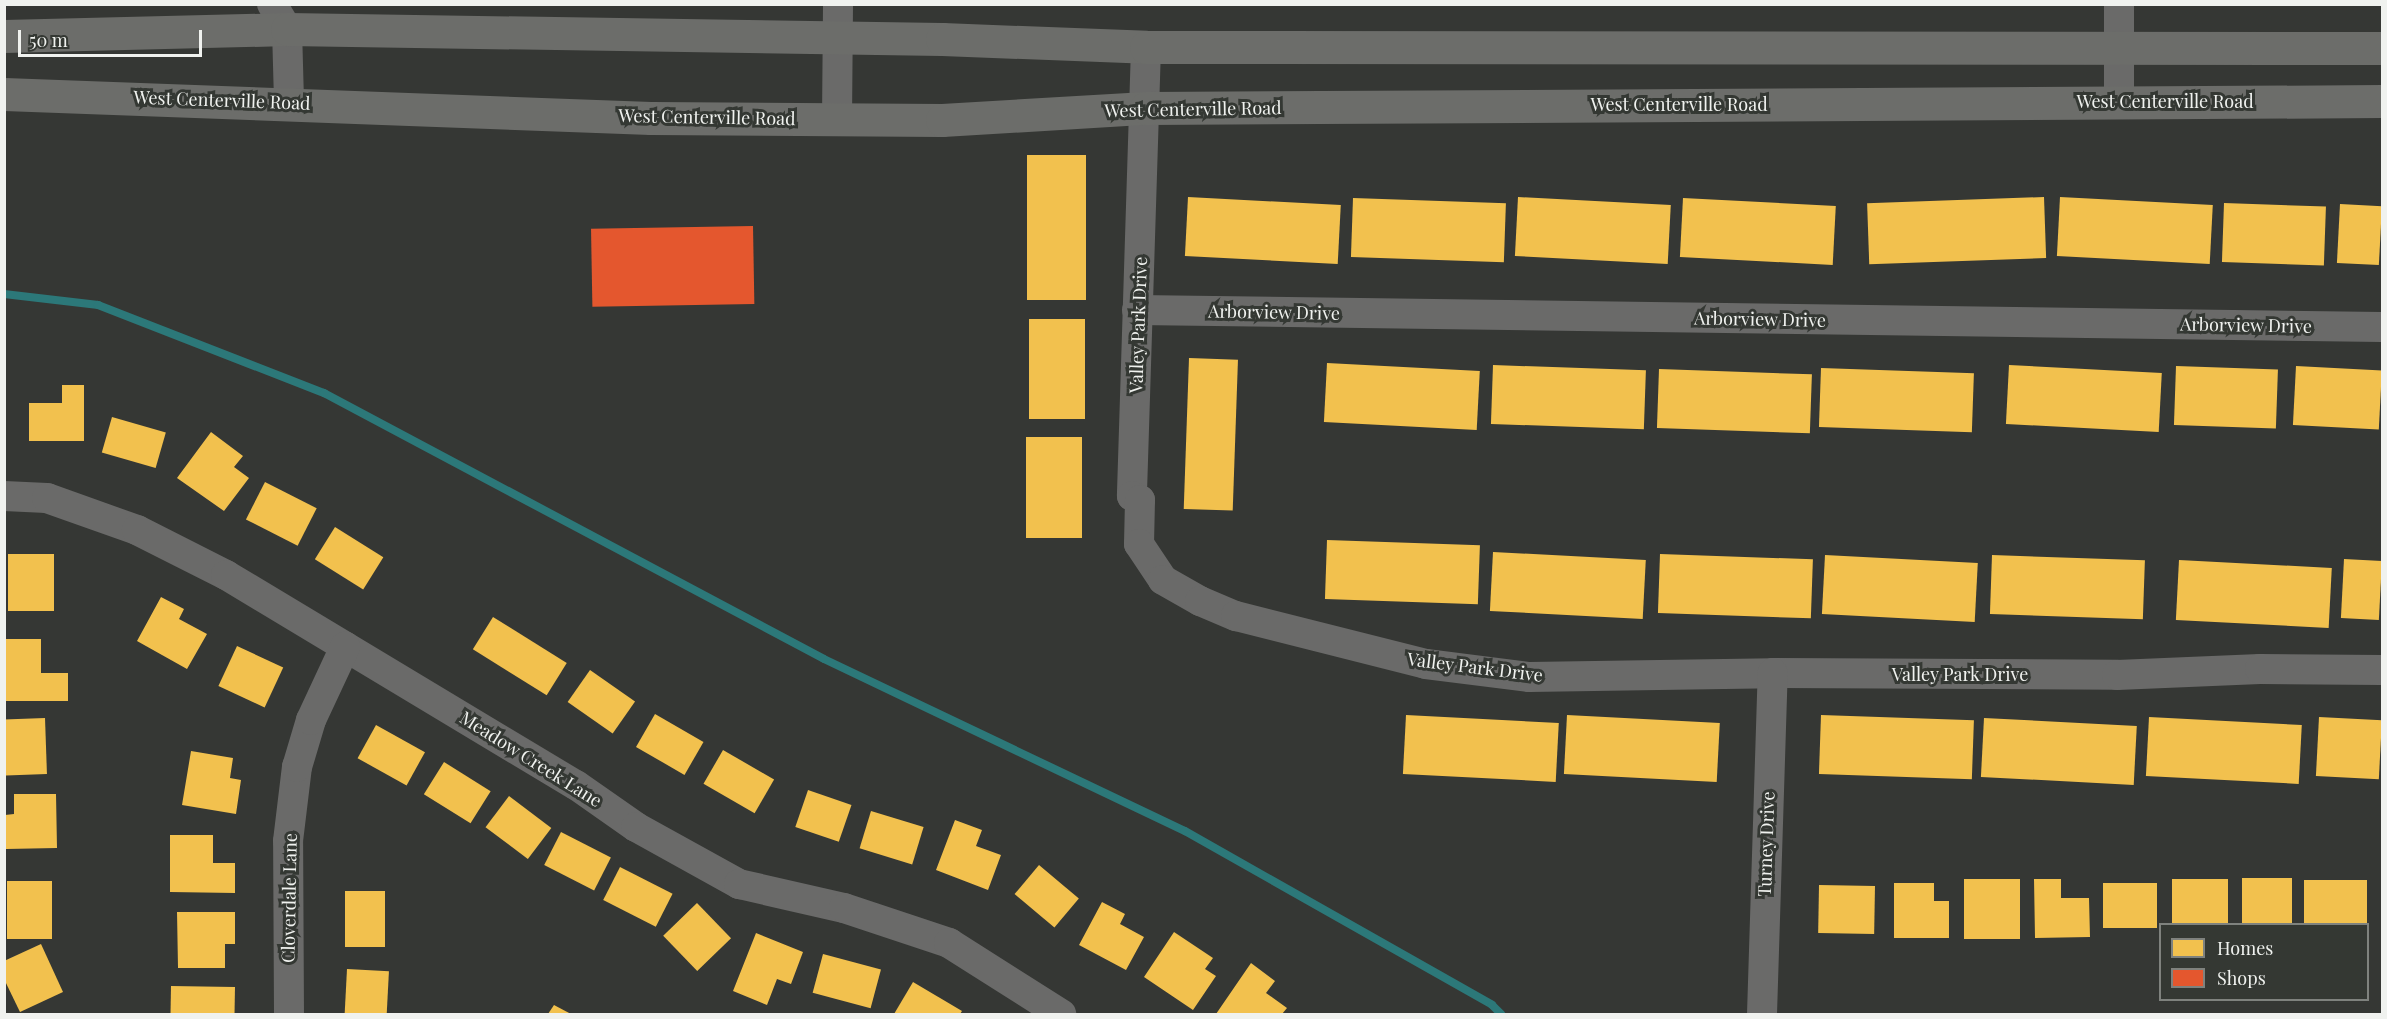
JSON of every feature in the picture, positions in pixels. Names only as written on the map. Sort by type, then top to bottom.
[{"type":"main road","points":[[4,36],[280,17],[1146,47],[2120,45],[2382,48]]},
{"type":"main road","name":"West Centerville Road","points":[[4,94],[289,102],[651,117],[837,120],[942,120],[1146,108],[2382,101]]},
{"type":"street","points":[[837,120],[838,4]]},
{"type":"street","points":[[2119,4],[2119,101]]},
{"type":"street","points":[[280,17],[289,102]]},
{"type":"street","name":"Valley Park Drive","points":[[1146,47],[1146,108],[1132,496],[1140,500],[1139,543],[1163,580],[1200,601],[1236,616],[1438,666],[1529,677],[1773,673],[2117,675],[2259,669],[2382,670]]},
{"type":"street","name":"Arborview Drive","points":[[1137,310],[2382,327]]},
{"type":"street","name":"Meadow Creek Lane","points":[[4,496],[47,498],[137,530],[226,575],[576,785],[636,827],[739,884],[844,909],[949,943],[1061,1014]]},
{"type":"street","name":"Cloverdale Lane","points":[[289,1014],[288,841],[297,767],[311,720],[345,647]]},
{"type":"street","name":"Turney Drive","points":[[1762,1014],[1773,673]]},
{"type":"building: Homes","points":[[1027,155],[1086,155],[1086,300],[1027,300]]},
{"type":"building: Homes","points":[[1188,197],[1341,205],[1338,264],[1185,256]]},
{"type":"building: Homes","points":[[1518,197],[1671,205],[1668,264],[1515,256]]},
{"type":"building: Homes","points":[[2044,197],[2046,258],[1869,264],[1867,203]]},
{"type":"building: Homes","points":[[2060,197],[2213,205],[2210,264],[2057,256]]},
{"type":"building: Homes","points":[[1353,198],[1506,203],[1504,262],[1351,257]]},
{"type":"building: Homes","points":[[1683,198],[1836,206],[1833,265],[1680,257]]},
{"type":"building: Homes","points":[[2224,203],[2326,207],[2324,266],[2222,262]]},
{"type":"building: Homes","points":[[2340,204],[2382,206],[2379,265],[2337,263]]},
{"type":"building: Homes","points":[[1029,319],[1085,319],[1085,419],[1029,419]]},
{"type":"building: Homes","points":[[1189,358],[1238,360],[1233,511],[1184,509]]},
{"type":"building: Homes","points":[[1327,363],[1480,371],[1477,430],[1324,422]]},
{"type":"building: Homes","points":[[1493,365],[1646,370],[1644,429],[1491,424]]},
{"type":"building: Homes","points":[[2009,365],[2162,373],[2159,432],[2006,424]]},
{"type":"building: Homes","points":[[2176,366],[2278,370],[2276,429],[2174,425]]},
{"type":"building: Homes","points":[[2296,366],[2382,371],[2379,429],[2293,425]]},
{"type":"building: Homes","points":[[1821,368],[1974,373],[1972,432],[1819,427]]},
{"type":"building: Homes","points":[[1659,369],[1812,374],[1810,433],[1657,428]]},
{"type":"building: Homes","points":[[62,385],[84,385],[84,441],[29,441],[29,403],[62,403]]},
{"type":"building: Homes","points":[[112,417],[166,432],[156,468],[102,453]]},
{"type":"building: Homes","points":[[211,432],[243,456],[234,467],[249,478],[224,511],[177,478]]},
{"type":"building: Homes","points":[[1026,437],[1082,437],[1082,538],[1026,538]]},
{"type":"building: Homes","points":[[265,482],[317,508],[298,546],[246,519]]},
{"type":"building: Homes","points":[[335,527],[383,557],[363,589],[315,559]]},
{"type":"building: Homes","points":[[1327,540],[1480,545],[1478,604],[1325,599]]},
{"type":"building: Homes","points":[[1493,552],[1646,560],[1643,619],[1490,611]]},
{"type":"building: Homes","points":[[8,554],[54,554],[54,611],[8,611]]},
{"type":"building: Homes","points":[[1660,554],[1813,559],[1811,618],[1658,613]]},
{"type":"building: Homes","points":[[1825,555],[1978,563],[1975,622],[1822,614]]},
{"type":"building: Homes","points":[[1992,555],[2145,560],[2143,619],[1990,614]]},
{"type":"building: Homes","points":[[2344,559],[2382,561],[2379,620],[2341,618]]},
{"type":"building: Homes","points":[[2179,560],[2332,568],[2329,628],[2176,620]]},
{"type":"building: Homes","points":[[161,597],[184,609],[179,619],[207,634],[187,669],[137,641]]},
{"type":"building: Homes","points":[[493,617],[567,663],[547,695],[473,649]]},
{"type":"building: Homes","points":[[6,639],[41,639],[41,673],[68,673],[68,701],[6,701]]},
{"type":"building: Homes","points":[[237,646],[283,668],[265,707],[218,686]]},
{"type":"building: Homes","points":[[590,670],[635,702],[613,733],[568,702]]},
{"type":"building: Homes","points":[[655,714],[703,742],[684,775],[636,747]]},
{"type":"building: Homes","points":[[1406,715],[1559,723],[1556,782],[1403,774]]},
{"type":"building: Homes","points":[[1567,715],[1720,723],[1717,782],[1564,774]]},
{"type":"building: Homes","points":[[1821,715],[1974,720],[1972,779],[1819,774]]},
{"type":"building: Homes","points":[[2149,717],[2302,725],[2299,784],[2146,776]]},
{"type":"building: Homes","points":[[2319,717],[2382,720],[2379,779],[2316,776]]},
{"type":"building: Homes","points":[[45,718],[47,774],[6,775],[4,719]]},
{"type":"building: Homes","points":[[1984,718],[2137,726],[2134,785],[1981,777]]},
{"type":"building: Homes","points":[[376,725],[425,752],[407,785],[358,758]]},
{"type":"building: Homes","points":[[723,750],[774,780],[755,813],[704,784]]},
{"type":"building: Homes","points":[[191,751],[233,758],[230,778],[241,780],[236,814],[182,805]]},
{"type":"building: Homes","points":[[444,762],[491,791],[471,823],[424,794]]},
{"type":"building: Homes","points":[[808,790],[851,805],[839,842],[795,827]]},
{"type":"building: Homes","points":[[14,794],[56,794],[57,848],[6,849],[5,815],[14,814]]},
{"type":"building: Homes","points":[[509,796],[551,828],[528,859],[486,827]]},
{"type":"building: Homes","points":[[871,811],[924,827],[912,864],[860,848]]},
{"type":"building: Homes","points":[[955,820],[982,830],[976,846],[1001,855],[988,890],[936,870]]},
{"type":"building: Homes","points":[[561,832],[611,857],[594,890],[544,865]]},
{"type":"building: Homes","points":[[170,835],[213,835],[213,863],[235,863],[235,893],[170,892]]},
{"type":"building: Homes","points":[[1039,865],[1079,898],[1054,928],[1015,894]]},
{"type":"building: Homes","points":[[620,867],[673,894],[656,927],[603,900]]},
{"type":"building: Homes","points":[[2242,878],[2292,878],[2292,923],[2242,923]]},
{"type":"building: Homes","points":[[1964,879],[2020,879],[2020,939],[1964,939]]},
{"type":"building: Homes","points":[[2034,879],[2061,879],[2061,898],[2089,898],[2090,937],[2035,938]]},
{"type":"building: Homes","points":[[2172,879],[2228,879],[2228,923],[2172,923]]},
{"type":"building: Homes","points":[[2304,880],[2367,880],[2367,923],[2304,923]]},
{"type":"building: Homes","points":[[7,881],[52,881],[52,939],[7,939]]},
{"type":"building: Homes","points":[[1894,883],[1934,883],[1934,901],[1949,901],[1949,938],[1894,938]]},
{"type":"building: Homes","points":[[2103,883],[2157,883],[2157,928],[2103,928]]},
{"type":"building: Homes","points":[[1819,885],[1875,886],[1874,934],[1818,933]]},
{"type":"building: Homes","points":[[345,891],[385,891],[385,947],[345,947]]},
{"type":"building: Homes","points":[[1102,902],[1125,914],[1120,924],[1144,937],[1126,970],[1079,945]]},
{"type":"building: Homes","points":[[697,903],[731,938],[697,971],[663,936]]},
{"type":"building: Homes","points":[[177,912],[235,912],[235,944],[225,944],[225,968],[178,968]]},
{"type":"building: Homes","points":[[1174,932],[1213,958],[1205,969],[1216,976],[1193,1010],[1144,977]]},
{"type":"building: Homes","points":[[756,933],[803,952],[791,984],[777,979],[767,1005],[733,991]]},
{"type":"building: Homes","points":[[41,944],[63,992],[20,1012],[4,979],[4,961]]},
{"type":"building: Homes","points":[[823,954],[881,970],[871,1008],[813,993]]},
{"type":"building: Homes","points":[[1251,963],[1275,981],[1266,993],[1287,1008],[1282,1014],[1216,1014]]},
{"type":"building: Homes","points":[[347,969],[389,971],[387,1014],[345,1014]]},
{"type":"building: Homes","points":[[913,982],[962,1011],[960,1014],[894,1014]]},
{"type":"building: Homes","points":[[171,986],[235,987],[235,1014],[171,1014]]},
{"type":"building: Homes","points":[[554,1005],[571,1014],[548,1014]]},
{"type":"building: Shops","points":[[753,226],[754,304],[592,307],[591,229]]},
{"type":"waterway","points":[[4,294],[98,305],[324,393],[824,659],[1185,831],[1492,1005],[1501,1014]]}]
